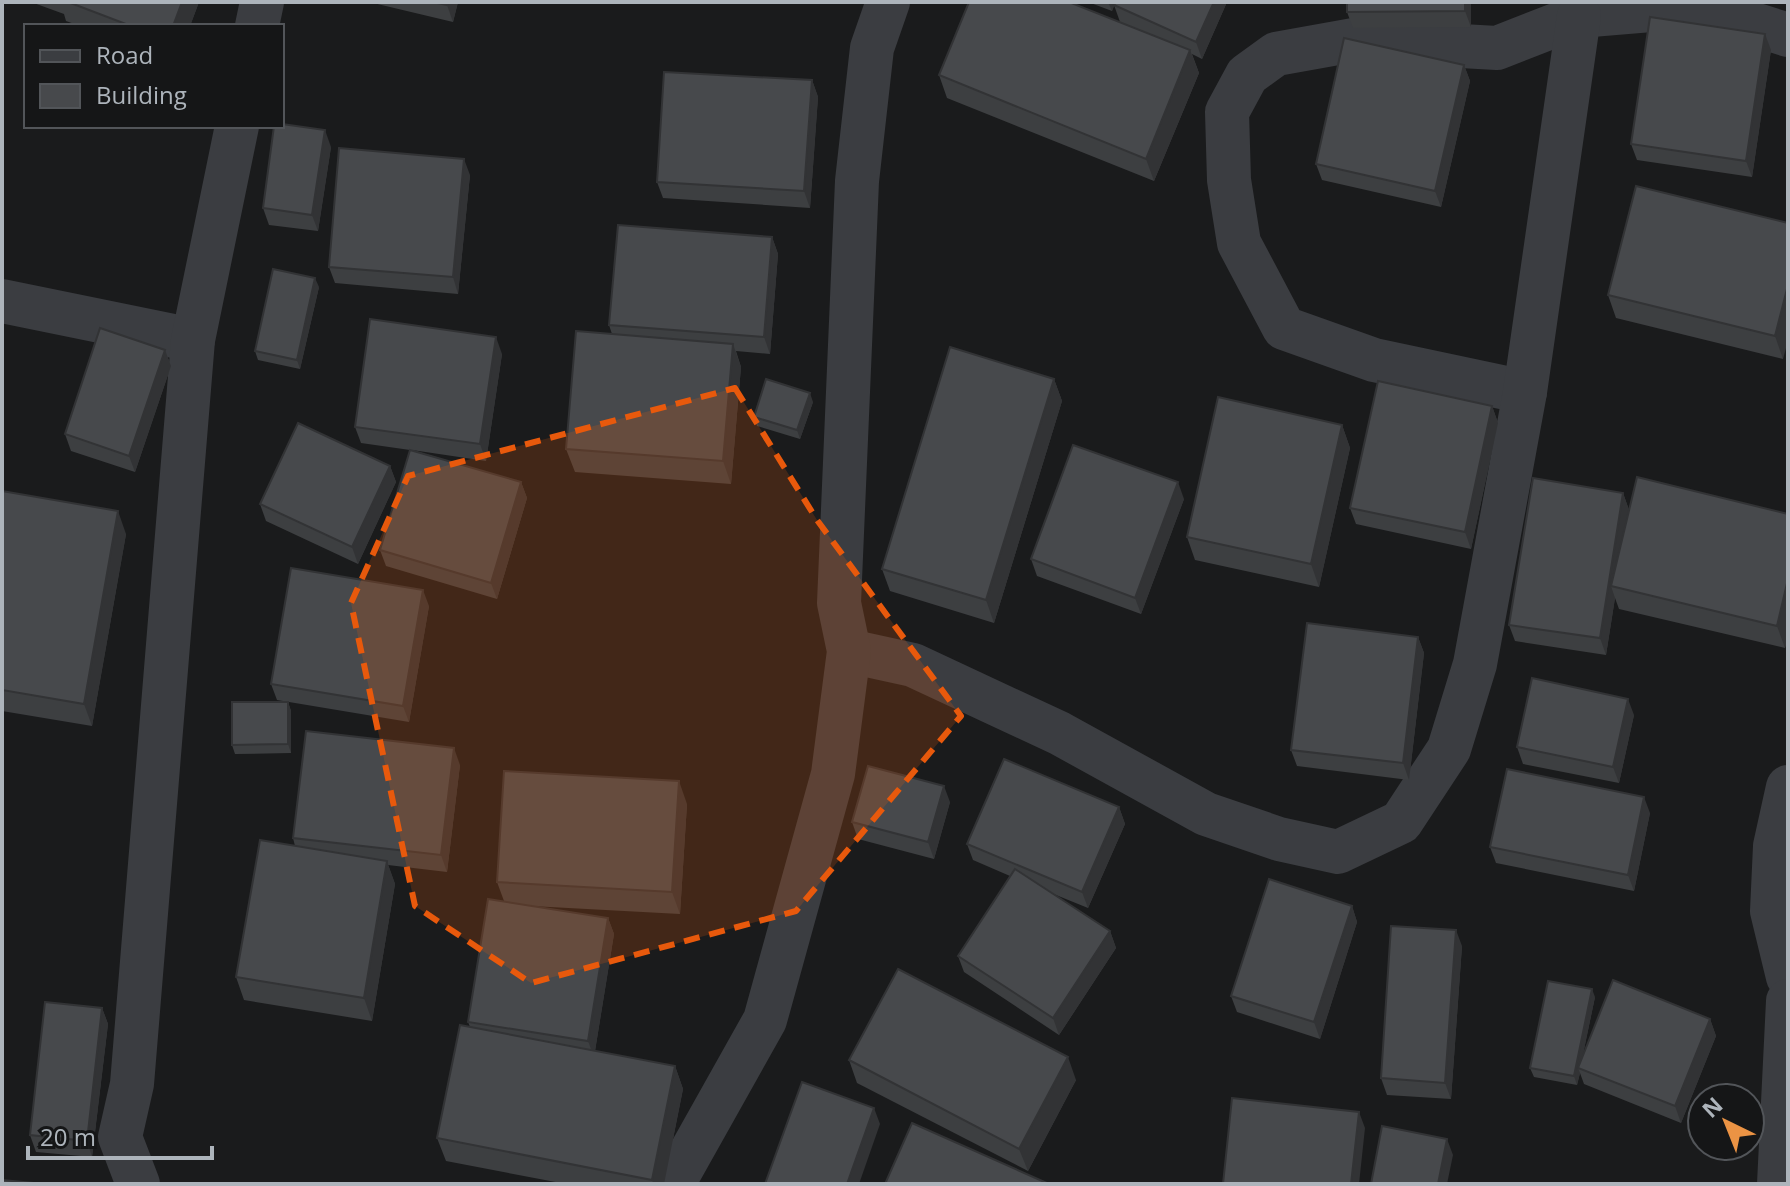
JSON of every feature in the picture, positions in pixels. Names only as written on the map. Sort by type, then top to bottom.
[{"type":"street","points":[[257,24],[262,2]]},
{"type":"street","points":[[673,1184],[765,1020],[833,774],[849,651],[839,603],[857,181],[872,48],[888,2]]},
{"type":"street","points":[[1525,392],[1374,360],[1284,328],[1239,243],[1229,180],[1227,112],[1247,75],[1276,54],[1354,40],[1497,48],[1579,16],[1651,10],[1741,20],[1788,35]]},
{"type":"street","points":[[849,651],[913,665],[1059,733],[1206,814],[1279,839],[1338,852],[1401,822],[1449,749],[1475,664],[1525,392],[1579,16]]},
{"type":"street","points":[[138,1184],[120,1137],[132,1084],[193,340],[237,128]]},
{"type":"street","points":[[2,301],[193,340]]},
{"type":"street","points":[[1788,787],[1775,846],[1772,911],[1788,977]]},
{"type":"street","points":[[1779,1184],[1788,1001]]},
{"type":"highlighted area","points":[[735,388],[817,520],[961,716],[796,911],[531,983],[415,906],[351,603],[408,476]]},
{"type":"building","points":[[68,2],[182,2],[174,24],[126,24]]},
{"type":"building","points":[[969,2],[1069,2],[1190,50],[1146,159],[939,75]]},
{"type":"building","points":[[1116,2],[1214,2],[1196,42],[1114,5]]},
{"type":"building","points":[[1347,2],[1465,2],[1465,11],[1347,12]]},
{"type":"building","points":[[1650,17],[1765,34],[1746,161],[1631,144]]},
{"type":"building","points":[[1344,38],[1464,65],[1435,191],[1316,164]]},
{"type":"building","points":[[664,72],[812,80],[804,191],[657,182]]},
{"type":"building","points":[[284,124],[325,130],[312,215],[263,208],[274,128],[284,128]]},
{"type":"building","points":[[339,148],[464,159],[453,277],[329,267]]},
{"type":"building","points":[[1636,186],[1788,223],[1788,285],[1775,336],[1608,295]]},
{"type":"building","points":[[618,225],[772,237],[764,337],[609,325]]},
{"type":"building","points":[[273,269],[315,278],[297,360],[255,351]]},
{"type":"building","points":[[370,319],[496,337],[480,444],[355,427]]},
{"type":"building","points":[[100,328],[165,350],[129,456],[65,434]]},
{"type":"building","points":[[576,331],[733,344],[723,461],[566,449]]},
{"type":"building","points":[[950,347],[1054,379],[986,600],[882,569]]},
{"type":"building","points":[[766,379],[810,393],[797,430],[754,417]]},
{"type":"building","points":[[1378,381],[1492,406],[1465,532],[1350,508]]},
{"type":"building","points":[[1218,397],[1342,425],[1311,564],[1187,537]]},
{"type":"building","points":[[298,423],[390,466],[352,547],[260,504]]},
{"type":"building","points":[[1073,445],[1178,482],[1135,598],[1031,559]]},
{"type":"building","points":[[410,450],[521,482],[491,583],[380,550]]},
{"type":"building","points":[[1637,477],[1788,514],[1788,579],[1777,626],[1611,586]]},
{"type":"building","points":[[1533,478],[1623,493],[1600,638],[1509,625]]},
{"type":"building","points":[[2,491],[118,511],[84,704],[2,690]]},
{"type":"building","points":[[291,568],[423,590],[403,706],[271,684]]},
{"type":"building","points":[[1307,623],[1418,637],[1403,763],[1291,750]]},
{"type":"building","points":[[1532,678],[1628,699],[1613,767],[1517,747]]},
{"type":"building","points":[[232,702],[288,702],[288,744],[232,745]]},
{"type":"building","points":[[306,731],[454,748],[441,855],[293,838]]},
{"type":"building","points":[[1004,759],[1119,807],[1082,892],[967,844]]},
{"type":"building","points":[[868,766],[944,786],[928,842],[852,822]]},
{"type":"building","points":[[1507,769],[1644,797],[1628,875],[1490,847]]},
{"type":"building","points":[[504,771],[679,781],[672,892],[497,882]]},
{"type":"building","points":[[260,840],[387,861],[364,998],[236,977]]},
{"type":"building","points":[[1015,869],[1110,931],[1053,1018],[958,956]]},
{"type":"building","points":[[1269,879],[1352,906],[1314,1022],[1231,996]]},
{"type":"building","points":[[488,899],[608,918],[588,1041],[468,1022]]},
{"type":"building","points":[[1391,926],[1456,930],[1445,1083],[1381,1078]]},
{"type":"building","points":[[898,969],[1068,1057],[1019,1149],[849,1060]]},
{"type":"building","points":[[1613,980],[1710,1019],[1675,1106],[1578,1068]]},
{"type":"building","points":[[1548,981],[1592,989],[1574,1076],[1530,1068]]},
{"type":"building","points":[[45,1002],[102,1008],[87,1141],[30,1135]]},
{"type":"building","points":[[460,1025],[675,1066],[652,1180],[437,1138]]},
{"type":"building","points":[[802,1082],[874,1108],[847,1184],[765,1184]]},
{"type":"building","points":[[1232,1098],[1359,1112],[1351,1184],[1223,1184]]},
{"type":"building","points":[[912,1123],[1049,1184],[885,1184]]},
{"type":"building","points":[[1382,1126],[1447,1139],[1438,1184],[1371,1184]]},
{"type":"building","points":[[2,1180],[33,1183],[33,1184],[2,1184]]}]
